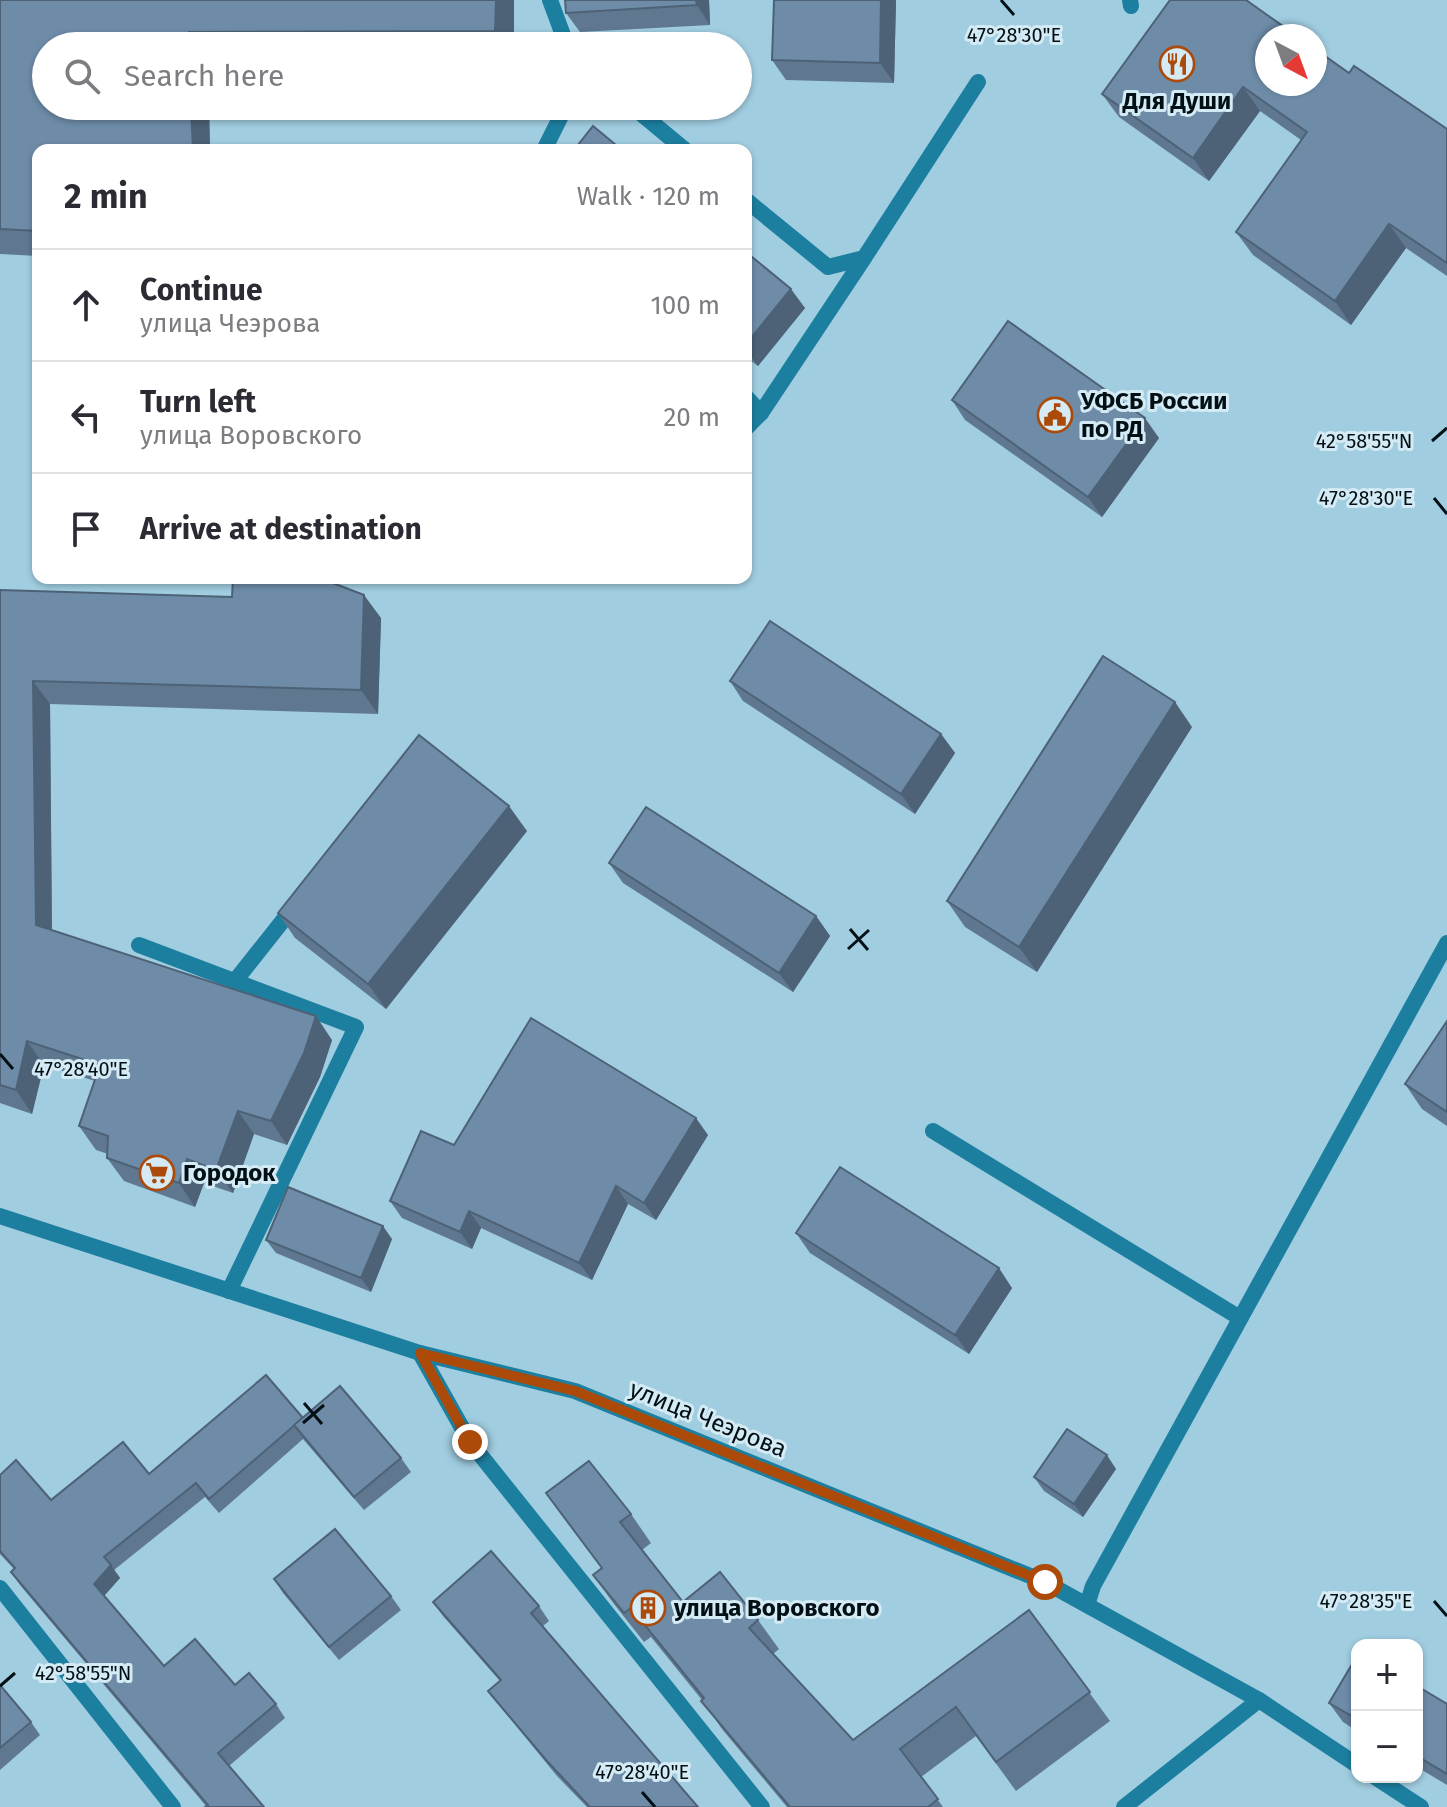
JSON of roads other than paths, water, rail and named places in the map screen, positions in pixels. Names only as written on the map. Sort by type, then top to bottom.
[{"type":"street","points":[[550,0],[562,32]]},
{"type":"street","points":[[752,422],[761,413],[978,82]]},
{"type":"street","points":[[547,144],[559,120]]},
{"type":"street","points":[[649,120],[678,144]]},
{"type":"street","points":[[752,205],[828,267],[864,258]]},
{"type":"street","points":[[752,403],[761,413]]},
{"type":"street","points":[[235,981],[303,895]]},
{"type":"street","points":[[1087,1605],[1093,1586],[1447,943]]},
{"type":"street","points":[[139,945],[356,1027],[229,1291]]},
{"type":"street","points":[[933,1131],[1240,1318]]},
{"type":"street","name":"улица Чеэрова","points":[[0,1216],[420,1353],[575,1391],[1045,1582],[1259,1700],[1351,1761]]},
{"type":"street","points":[[420,1353],[470,1442],[762,1807]]},
{"type":"street","points":[[0,1588],[173,1807]]},
{"type":"street","points":[[1124,1807],[1259,1700]]},
{"type":"street","points":[[1384,1783],[1421,1807]]},
{"type":"place","name":"Для Души","points":[[1177,64]]},
{"type":"place","name":"УФСБ России по РД","points":[[1055,415]]},
{"type":"place","name":"Городок","points":[[157,1173]]},
{"type":"place","name":"улица Воровского","points":[[648,1608]]}]
